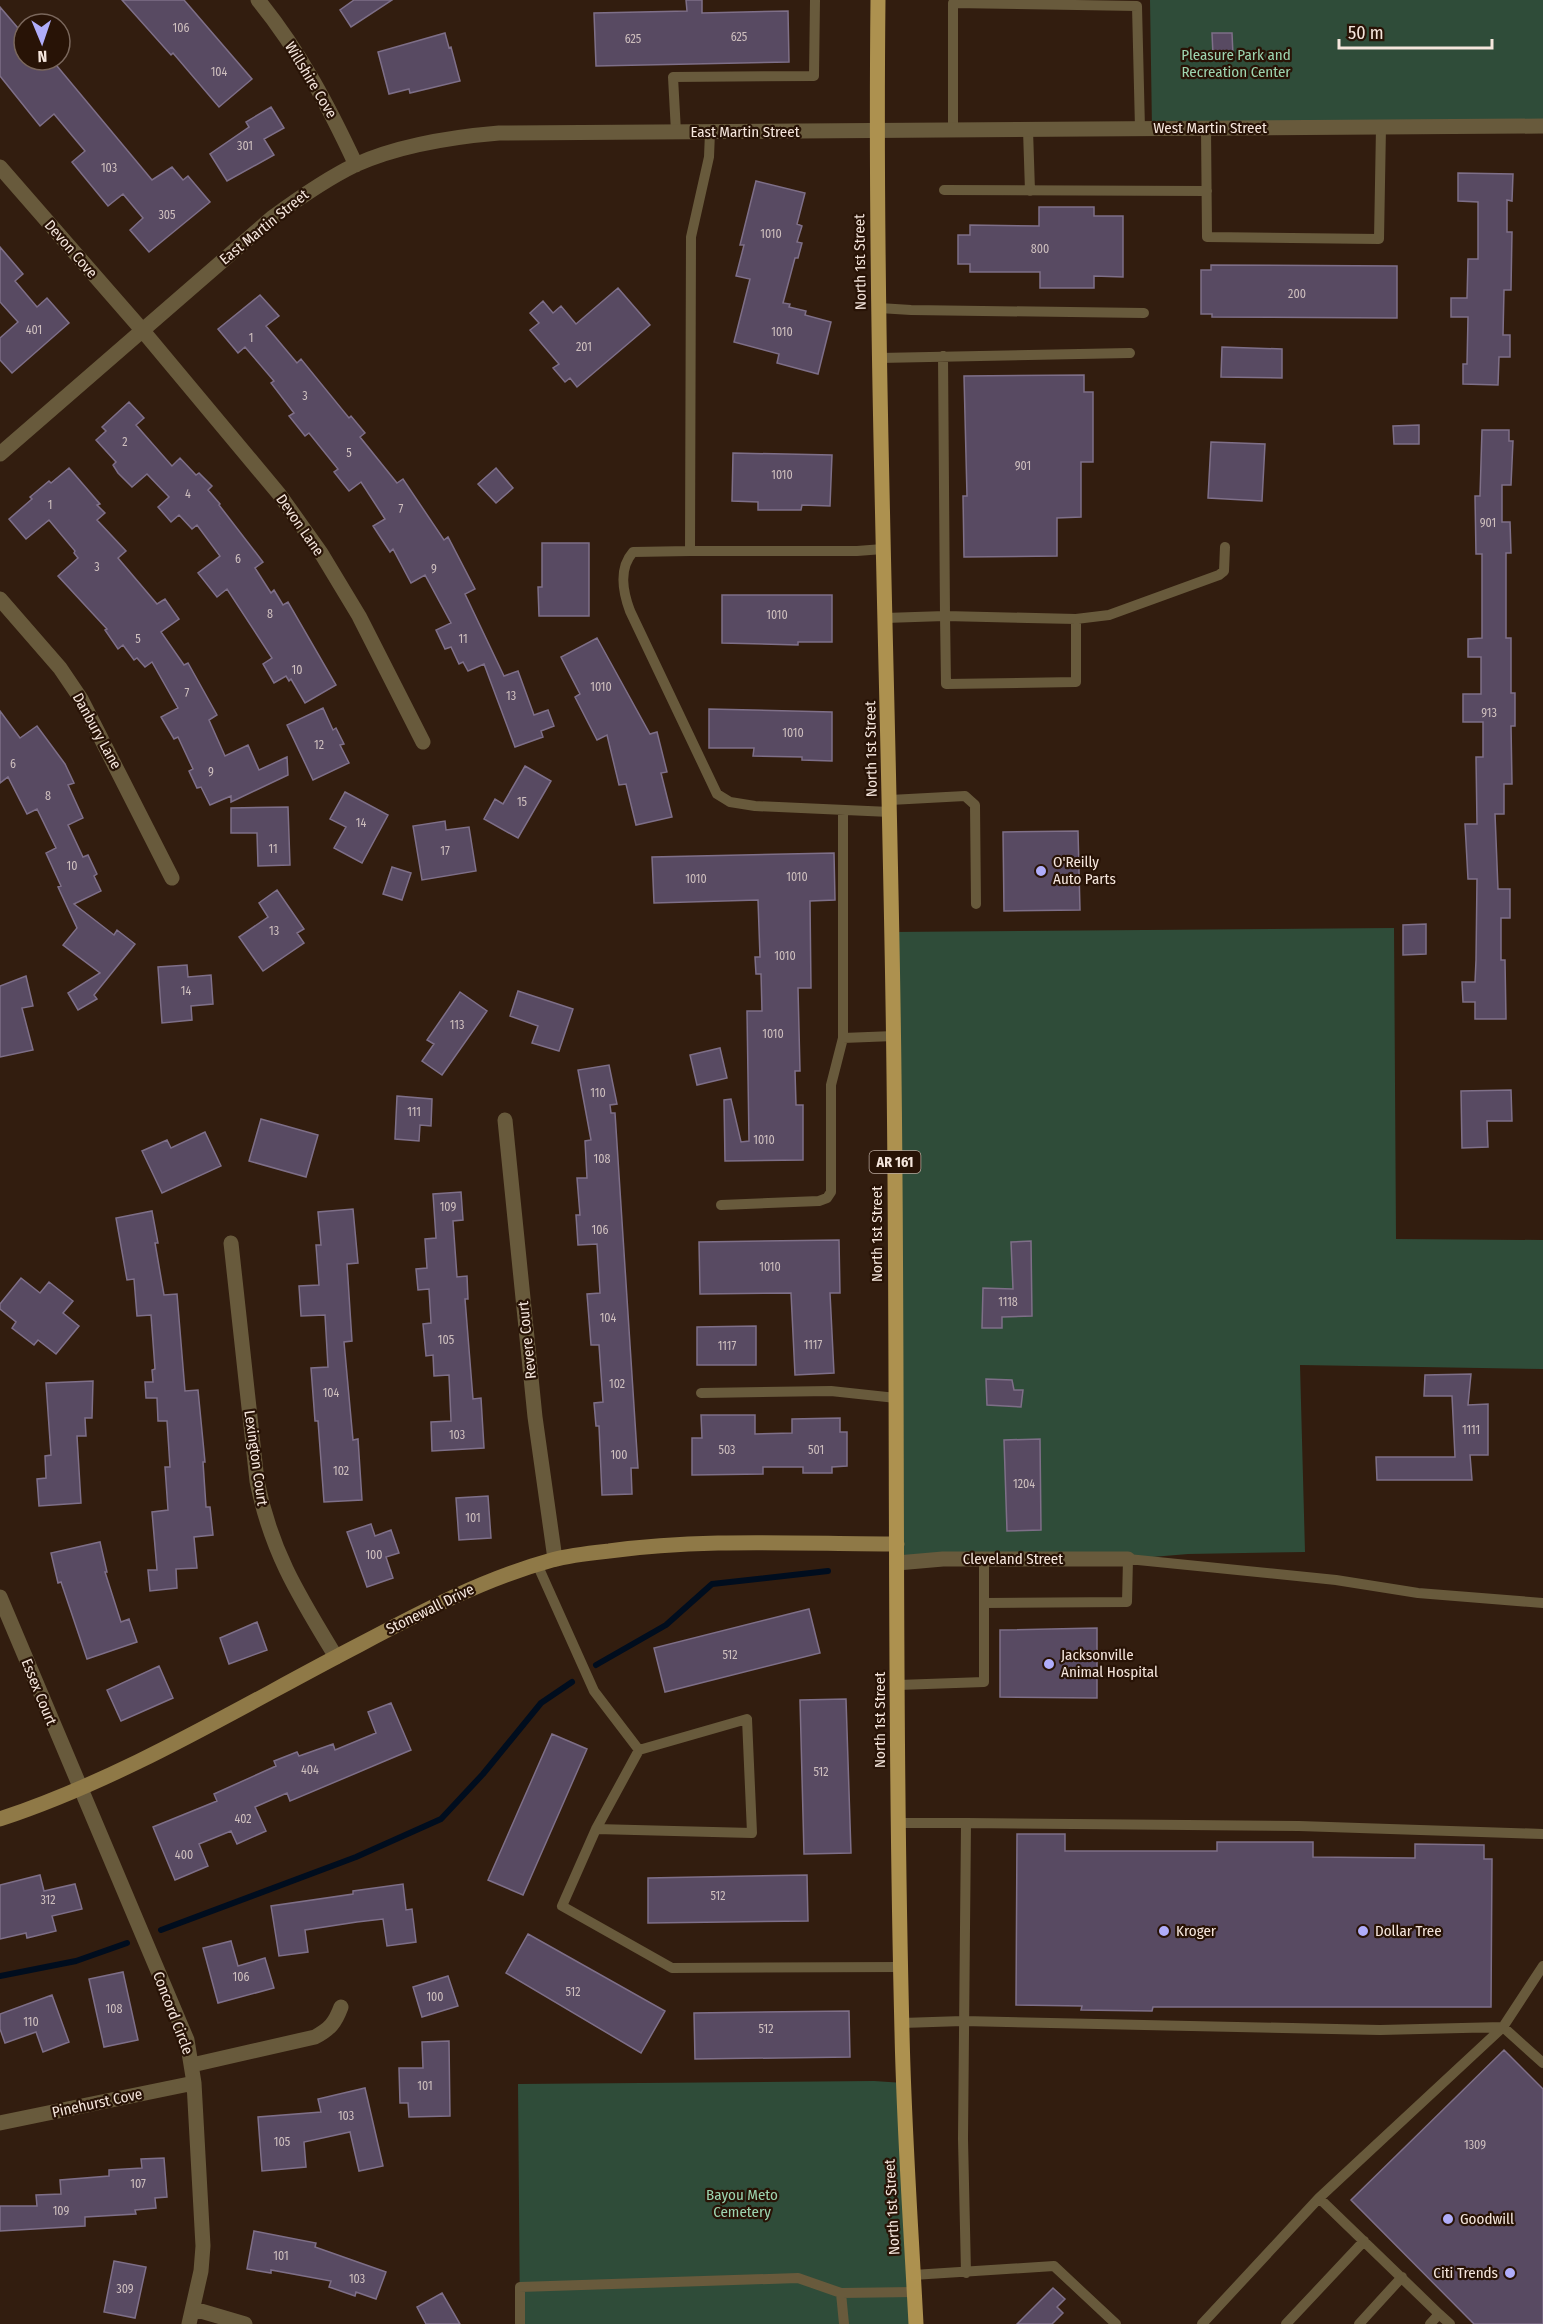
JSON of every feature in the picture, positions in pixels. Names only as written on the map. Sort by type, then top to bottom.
[{"type":"main road","name":"North 1st Street","points":[[878,0],[879,358],[894,1036],[901,1967],[916,2324]]},
{"type":"street","name":"Willshire Cove","points":[[258,0],[298,55],[330,109],[356,165]]},
{"type":"street","name":"West Martin Street","points":[[877,131],[1543,126]]},
{"type":"street","name":"East Martin Street","points":[[0,454],[273,217],[313,188],[356,165],[418,145],[466,136],[499,133],[877,131]]},
{"type":"street","name":"Devon Cove","points":[[0,167],[143,331]]},
{"type":"street","name":"Devon Lane","points":[[143,331],[279,494],[321,554],[359,616],[423,742]]},
{"type":"street","name":"Danbury Lane","points":[[0,599],[60,668],[81,699],[172,878]]},
{"type":"street","name":"Revere Court","points":[[505,1119],[535,1417],[555,1559]]},
{"type":"street","name":"Lexington Court","points":[[231,1243],[257,1481],[263,1510],[278,1553],[291,1581],[336,1657]]},
{"type":"street","name":"Stonewall Drive","points":[[0,1819],[133,1765],[458,1594],[537,1564],[555,1559],[640,1547],[683,1544],[897,1544]]},
{"type":"street","name":"Cleveland Street","points":[[897,1563],[943,1559],[1128,1559]]},
{"type":"street","name":"Essex Court","points":[[0,1597],[79,1788]]},
{"type":"street","name":"Concord Circle","points":[[79,1788],[187,2040],[194,2083],[203,2246],[201,2271],[189,2324]]},
{"type":"street","points":[[192,2065],[315,2037],[329,2030],[341,2007]]},
{"type":"street","name":"Pinehurst Cove","points":[[0,2123],[194,2083]]},
{"type":"street","points":[[194,2309],[245,2324]]},
{"type":"lane","points":[[676,132],[673,77],[813,76],[815,0]]},
{"type":"lane","points":[[953,130],[953,2],[1137,6],[1140,129]]},
{"type":"lane","points":[[1206,128],[1207,237],[1379,239],[1381,127]]},
{"type":"lane","points":[[1028,130],[1030,190]]},
{"type":"lane","points":[[690,551],[691,237],[709,157],[710,132]]},
{"type":"lane","points":[[944,190],[1207,191]]},
{"type":"lane","points":[[879,308],[1144,313]]},
{"type":"lane","points":[[879,358],[1130,353]]},
{"type":"lane","points":[[943,356],[946,684],[1076,682],[1076,619]]},
{"type":"lane","points":[[885,618],[945,616],[1076,619],[1109,615],[1219,575],[1224,571],[1225,547]]},
{"type":"lane","points":[[883,549],[633,552],[626,560],[624,594],[717,794],[730,802],[755,806],[843,811],[965,796],[975,806],[976,904]]},
{"type":"lane","points":[[721,1205],[819,1201],[827,1198],[831,1192],[831,1085],[843,1038],[843,811]]},
{"type":"lane","points":[[843,1038],[894,1036]]},
{"type":"lane","points":[[701,1393],[831,1391],[896,1398]]},
{"type":"lane","points":[[898,1685],[984,1682],[984,1559]]},
{"type":"lane","points":[[984,1603],[1127,1602],[1128,1559],[1336,1580],[1418,1593],[1543,1604]]},
{"type":"lane","points":[[537,1564],[594,1691],[639,1750]]},
{"type":"lane","points":[[596,1829],[752,1833],[747,1719],[639,1750],[596,1829],[562,1906],[672,1968],[901,1967]]},
{"type":"lane","points":[[966,1822],[963,2021],[966,2272]]},
{"type":"lane","points":[[899,1824],[966,1822],[1299,1826],[1543,1834]]},
{"type":"lane","points":[[1202,2324],[1319,2198],[1503,2027],[1543,1966]]},
{"type":"lane","points":[[902,2023],[963,2021],[1380,2030],[1503,2027],[1543,2063]]},
{"type":"lane","points":[[1319,2198],[1450,2324]]},
{"type":"lane","points":[[1286,2324],[1364,2241]]},
{"type":"lane","points":[[913,2275],[1054,2266],[1116,2324]]},
{"type":"lane","points":[[1359,2324],[1402,2277]]},
{"type":"lane","points":[[520,2324],[520,2287],[798,2278],[841,2293],[914,2292]]},
{"type":"lane","points":[[841,2293],[844,2324]]},
{"type":"lane","points":[[1430,2324],[1439,2314]]},
{"type":"green space","name":"Pleasure Park and Recreation Center","points":[[1150,0],[1543,0],[1543,126],[1152,129]]},
{"type":"green space","points":[[1394,928],[1396,1239],[1543,1240],[1543,1369],[1300,1365],[1305,1552],[1188,1554],[1128,1559],[897,1563],[892,932]]},
{"type":"green space","name":"Bayou Meto Cemetery","points":[[874,2081],[904,2083],[916,2324],[520,2324],[518,2084]]},
{"type":"building","points":[[122,0],[184,0],[252,79],[219,107],[173,53],[171,55]]},
{"type":"building","points":[[354,0],[392,0],[351,27],[340,10]]},
{"type":"building","points":[[686,0],[702,0],[702,13],[788,11],[789,62],[596,66],[594,13],[687,11]]},
{"type":"building","points":[[0,7],[12,21],[12,72],[62,72],[152,180],[172,167],[183,180],[188,176],[210,202],[149,252],[130,230],[143,218],[123,194],[108,206],[72,162],[85,151],[54,114],[40,126],[0,76]]},
{"type":"building","points":[[445,33],[460,81],[410,93],[409,89],[389,94],[378,52]]},
{"type":"building","points":[[1212,33],[1232,33],[1233,55],[1213,55]]},
{"type":"building","points":[[271,107],[284,128],[264,139],[274,155],[227,181],[210,154],[249,127],[246,122]]},
{"type":"building","points":[[1458,173],[1513,174],[1512,201],[1507,200],[1507,232],[1512,232],[1511,290],[1504,290],[1503,335],[1510,335],[1510,357],[1499,357],[1498,385],[1463,384],[1463,364],[1467,364],[1468,317],[1451,317],[1451,298],[1467,298],[1468,259],[1478,259],[1478,202],[1458,201]]},
{"type":"building","points":[[756,181],[805,193],[797,224],[802,226],[797,242],[802,243],[798,258],[795,258],[783,303],[790,304],[789,307],[806,311],[805,315],[831,322],[818,374],[777,363],[779,354],[734,342],[750,279],[736,276],[744,245],[740,245]]},
{"type":"building","points":[[1039,207],[1094,207],[1094,216],[1123,216],[1123,277],[1094,276],[1094,288],[1040,288],[1040,272],[970,272],[970,264],[958,264],[958,235],[970,235],[970,225],[1039,226]]},
{"type":"building","points":[[0,247],[23,274],[15,281],[37,307],[47,298],[69,323],[12,373],[0,360],[0,338],[18,322],[0,302]]},
{"type":"building","points":[[1211,265],[1397,266],[1397,318],[1212,317],[1212,314],[1201,314],[1201,270],[1211,270]]},
{"type":"building","points":[[618,288],[650,325],[577,387],[570,378],[565,382],[553,368],[559,364],[530,330],[539,323],[530,313],[543,301],[553,313],[561,306],[576,324]]},
{"type":"building","points":[[260,295],[279,316],[266,326],[297,363],[301,359],[349,418],[351,416],[365,433],[360,437],[397,483],[403,479],[444,540],[448,537],[475,589],[465,594],[504,676],[518,671],[534,715],[548,710],[554,726],[541,731],[543,737],[515,747],[484,664],[468,671],[463,662],[459,664],[451,647],[445,649],[436,630],[451,623],[425,575],[411,583],[393,549],[390,552],[373,526],[385,519],[361,482],[349,491],[334,472],[338,469],[309,433],[305,436],[289,416],[294,413],[271,383],[274,381],[245,347],[238,353],[218,329]]},
{"type":"building","points":[[1222,347],[1282,349],[1282,378],[1221,377]]},
{"type":"building","points":[[1084,375],[1084,392],[1093,392],[1093,462],[1081,462],[1081,517],[1057,518],[1057,556],[964,557],[963,496],[967,496],[964,376]]},
{"type":"building","points":[[129,402],[144,418],[136,425],[172,466],[180,458],[196,475],[199,473],[212,486],[208,490],[263,562],[255,568],[271,593],[274,590],[283,605],[288,602],[336,685],[305,703],[291,679],[289,681],[286,676],[274,683],[263,664],[272,658],[227,589],[217,597],[198,573],[220,556],[197,525],[192,529],[179,515],[171,522],[158,507],[169,497],[147,474],[132,487],[118,473],[113,465],[116,462],[96,440],[106,431],[102,427]]},
{"type":"building","points":[[1419,425],[1419,444],[1394,444],[1393,426]]},
{"type":"building","points":[[1482,430],[1509,430],[1509,441],[1513,441],[1511,485],[1502,485],[1502,522],[1510,522],[1511,553],[1506,553],[1506,638],[1511,638],[1511,693],[1515,693],[1515,726],[1511,726],[1512,784],[1504,784],[1504,814],[1495,814],[1498,889],[1510,889],[1510,918],[1501,918],[1501,960],[1505,960],[1506,1019],[1475,1019],[1475,1002],[1463,1002],[1462,982],[1475,982],[1476,960],[1477,879],[1468,879],[1465,824],[1477,824],[1476,757],[1483,757],[1483,722],[1463,722],[1463,694],[1481,694],[1481,657],[1468,657],[1468,639],[1482,638],[1482,554],[1476,554],[1475,496],[1480,496]]},
{"type":"building","points":[[1211,442],[1265,444],[1262,501],[1208,498]]},
{"type":"building","points":[[733,453],[832,455],[830,506],[802,505],[801,510],[758,510],[758,502],[732,501]]},
{"type":"building","points":[[69,468],[105,513],[97,520],[126,551],[118,558],[157,604],[165,599],[179,619],[161,632],[184,665],[188,663],[217,715],[209,720],[225,756],[248,745],[259,770],[287,757],[288,775],[231,802],[231,796],[210,805],[201,787],[197,788],[189,771],[193,769],[178,737],[174,739],[161,717],[178,708],[152,662],[145,667],[137,658],[134,660],[123,645],[118,649],[105,630],[107,629],[58,576],[78,558],[75,551],[49,520],[26,539],[9,519],[32,499],[30,497]]},
{"type":"building","points":[[496,468],[513,488],[496,503],[478,484]]},
{"type":"building","points":[[542,543],[589,543],[589,616],[539,616],[538,587],[542,587]]},
{"type":"building","points":[[722,595],[832,595],[832,642],[798,642],[798,645],[722,643]]},
{"type":"building","points":[[597,638],[650,734],[657,732],[667,772],[661,773],[672,817],[636,825],[626,784],[619,785],[607,735],[597,740],[575,697],[580,694],[561,657]]},
{"type":"building","points":[[323,708],[333,730],[336,728],[344,744],[340,745],[349,763],[313,780],[287,725]]},
{"type":"building","points":[[709,709],[832,712],[832,761],[802,760],[802,757],[753,756],[754,748],[709,748]]},
{"type":"building","points":[[0,711],[20,738],[37,726],[65,764],[74,783],[68,785],[83,818],[68,825],[83,857],[88,855],[97,874],[94,876],[101,891],[74,904],[114,935],[117,930],[135,944],[94,995],[97,999],[78,1010],[68,993],[100,973],[63,945],[77,928],[58,887],[61,886],[46,853],[56,848],[37,809],[27,814],[8,777],[0,783]]},
{"type":"building","points":[[525,766],[551,781],[518,838],[484,819],[495,799],[503,804]]},
{"type":"building","points":[[345,792],[388,815],[362,863],[334,848],[346,827],[330,819]]},
{"type":"building","points":[[288,807],[290,865],[258,866],[257,833],[231,833],[231,808]]},
{"type":"building","points":[[445,821],[446,830],[469,827],[476,871],[422,880],[413,826]]},
{"type":"building","name":"O'Reilly Auto Parts","points":[[1078,831],[1080,910],[1004,911],[1003,832]]},
{"type":"building","points":[[834,853],[835,900],[810,901],[811,988],[798,988],[800,1071],[795,1071],[796,1105],[803,1105],[803,1160],[725,1161],[724,1100],[731,1099],[741,1142],[749,1141],[747,1011],[762,1011],[761,974],[756,974],[755,957],[760,957],[758,900],[654,903],[652,857]]},
{"type":"building","points":[[392,867],[411,873],[402,900],[383,894]]},
{"type":"building","points":[[277,890],[304,929],[297,933],[304,943],[263,971],[239,937],[268,917],[259,903]]},
{"type":"building","points":[[1426,924],[1426,954],[1403,955],[1403,925]]},
{"type":"building","points":[[187,965],[188,977],[211,975],[213,1004],[191,1006],[192,1020],[162,1023],[158,967]]},
{"type":"building","points":[[26,976],[33,1006],[22,1008],[33,1050],[0,1057],[0,986]]},
{"type":"building","points":[[518,991],[573,1009],[559,1051],[532,1043],[538,1026],[510,1016]]},
{"type":"building","points":[[460,992],[487,1011],[442,1075],[422,1061],[434,1044],[427,1040]]},
{"type":"building","points":[[720,1048],[727,1078],[697,1085],[690,1055]]},
{"type":"building","points":[[609,1065],[617,1104],[610,1105],[611,1113],[615,1113],[638,1468],[631,1468],[632,1494],[602,1495],[599,1426],[596,1426],[594,1403],[603,1402],[599,1345],[591,1345],[587,1294],[600,1293],[597,1244],[578,1245],[576,1215],[580,1215],[577,1178],[587,1178],[585,1141],[591,1140],[578,1070]]},
{"type":"building","points":[[1511,1090],[1512,1121],[1487,1121],[1488,1147],[1462,1148],[1461,1091]]},
{"type":"building","points":[[397,1096],[432,1099],[431,1126],[420,1125],[419,1141],[395,1139]]},
{"type":"building","points":[[261,1119],[318,1135],[306,1177],[249,1161]]},
{"type":"building","points":[[205,1132],[221,1166],[162,1193],[142,1151],[167,1140],[171,1148]]},
{"type":"building","points":[[461,1192],[463,1220],[453,1221],[457,1277],[467,1276],[468,1299],[465,1299],[473,1399],[481,1398],[484,1448],[432,1451],[431,1422],[451,1421],[449,1375],[434,1376],[433,1355],[426,1356],[423,1324],[431,1323],[429,1289],[418,1290],[416,1269],[427,1268],[425,1239],[436,1238],[433,1194]]},
{"type":"building","points":[[353,1209],[358,1263],[347,1264],[352,1341],[344,1342],[353,1440],[358,1439],[362,1500],[324,1502],[318,1421],[315,1421],[311,1368],[328,1367],[325,1315],[301,1316],[299,1286],[319,1285],[316,1245],[321,1245],[318,1212]]},
{"type":"building","points":[[152,1211],[164,1295],[177,1294],[185,1391],[198,1390],[205,1462],[203,1462],[206,1507],[210,1507],[213,1535],[194,1537],[197,1568],[176,1569],[177,1588],[150,1591],[148,1570],[157,1570],[152,1512],[168,1510],[165,1467],[170,1467],[167,1421],[158,1421],[157,1398],[146,1398],[145,1382],[153,1382],[152,1370],[155,1369],[151,1315],[137,1316],[134,1279],[127,1280],[116,1218]]},
{"type":"building","points":[[839,1240],[840,1293],[830,1293],[834,1373],[795,1375],[791,1293],[700,1294],[699,1242]]},
{"type":"building","points":[[1031,1241],[1032,1316],[1002,1317],[1002,1328],[982,1328],[983,1288],[1013,1289],[1011,1242]]},
{"type":"building","points":[[21,1278],[40,1293],[49,1282],[73,1301],[63,1313],[79,1326],[56,1354],[38,1340],[34,1345],[12,1328],[16,1322],[0,1309],[0,1304]]},
{"type":"building","points":[[756,1326],[756,1365],[697,1365],[697,1327]]},
{"type":"building","points":[[1471,1374],[1468,1405],[1488,1404],[1488,1455],[1470,1455],[1472,1480],[1377,1480],[1376,1457],[1455,1457],[1452,1396],[1424,1396],[1425,1375]]},
{"type":"building","points":[[986,1379],[1012,1380],[1014,1390],[1023,1390],[1021,1407],[987,1405]]},
{"type":"building","points":[[93,1381],[92,1418],[85,1418],[86,1436],[77,1436],[81,1503],[39,1506],[37,1479],[46,1478],[45,1456],[51,1455],[46,1383]]},
{"type":"building","points":[[701,1415],[755,1415],[755,1434],[792,1433],[792,1419],[840,1418],[840,1432],[847,1432],[847,1466],[832,1467],[832,1473],[803,1473],[803,1467],[763,1467],[763,1474],[692,1475],[692,1438],[702,1438]]},
{"type":"building","points":[[1040,1439],[1041,1530],[1007,1531],[1004,1440]]},
{"type":"building","points":[[488,1496],[491,1538],[459,1540],[456,1498]]},
{"type":"building","points":[[371,1524],[375,1536],[391,1530],[399,1553],[386,1557],[393,1578],[367,1587],[347,1532]]},
{"type":"building","points":[[100,1542],[107,1572],[105,1572],[121,1622],[129,1619],[137,1642],[87,1659],[61,1582],[58,1583],[51,1553]]},
{"type":"building","points":[[809,1609],[820,1653],[665,1692],[654,1648]]},
{"type":"building","points":[[257,1622],[267,1650],[229,1664],[220,1638]]},
{"type":"building","name":"Jacksonville Animal Hospital","points":[[1097,1628],[1097,1698],[1000,1697],[1000,1630]]},
{"type":"building","points":[[159,1666],[173,1698],[121,1721],[107,1690]]},
{"type":"building","points":[[846,1699],[851,1853],[804,1854],[800,1700]]},
{"type":"building","points":[[391,1703],[411,1750],[290,1801],[287,1793],[255,1807],[266,1831],[237,1844],[231,1831],[199,1844],[208,1866],[175,1880],[153,1827],[217,1801],[214,1794],[276,1766],[274,1761],[297,1752],[299,1756],[333,1744],[335,1750],[376,1733],[368,1712]]},
{"type":"building","points":[[552,1734],[587,1749],[523,1895],[488,1880]]},
{"type":"building","name":"Kroger","points":[[1017,1834],[1065,1834],[1065,1851],[1217,1851],[1217,1842],[1313,1842],[1313,1857],[1415,1858],[1415,1844],[1484,1845],[1484,1859],[1492,1859],[1491,2007],[1153,2007],[1152,2011],[1081,2010],[1082,2006],[1016,2005]]},
{"type":"building","points":[[40,1875],[44,1891],[75,1884],[82,1909],[52,1916],[56,1931],[27,1938],[26,1933],[0,1939],[0,1885]]},
{"type":"building","points":[[807,1875],[808,1921],[648,1923],[648,1878]]},
{"type":"building","points":[[403,1884],[406,1910],[412,1909],[416,1942],[387,1946],[383,1919],[305,1930],[308,1952],[279,1956],[271,1906]]},
{"type":"building","points":[[528,1934],[665,2011],[641,2053],[506,1973]]},
{"type":"building","points":[[231,1941],[238,1966],[265,1958],[274,1988],[218,2003],[203,1948]]},
{"type":"building","points":[[123,1972],[138,2040],[104,2047],[89,1979]]},
{"type":"building","points":[[448,1976],[458,2006],[422,2017],[413,1987]]},
{"type":"building","points":[[52,1995],[69,2042],[43,2052],[36,2032],[5,2043],[0,2029],[0,2014]]},
{"type":"building","points":[[849,2011],[850,2057],[695,2059],[694,2013]]},
{"type":"building","points":[[449,2041],[450,2116],[409,2117],[408,2103],[400,2103],[399,2068],[423,2068],[422,2042]]},
{"type":"building","points":[[1504,2050],[1543,2089],[1543,2324],[1474,2324],[1351,2200]]},
{"type":"building","points":[[365,2088],[383,2166],[359,2171],[350,2132],[304,2142],[306,2167],[262,2171],[258,2117],[321,2112],[318,2099]]},
{"type":"building","points":[[164,2158],[167,2197],[155,2198],[156,2208],[135,2210],[136,2214],[85,2217],[85,2226],[0,2231],[0,2206],[37,2206],[36,2195],[61,2194],[60,2180],[109,2176],[109,2170],[142,2168],[141,2159]]},
{"type":"building","points":[[254,2231],[316,2243],[315,2247],[386,2272],[376,2299],[356,2292],[355,2296],[329,2287],[331,2281],[271,2270],[271,2273],[247,2269]]},
{"type":"building","points":[[114,2261],[146,2267],[135,2318],[104,2312]]},
{"type":"building","points":[[1053,2288],[1065,2299],[1057,2307],[1063,2313],[1052,2324],[1017,2324]]},
{"type":"building","points":[[442,2293],[460,2324],[426,2324],[417,2307]]},
{"type":"waterway","points":[[596,1665],[666,1625],[712,1584],[828,1571]]},
{"type":"waterway","points":[[161,1930],[356,1857],[441,1819],[483,1774],[541,1703],[572,1682]]},
{"type":"waterway","points":[[0,1976],[76,1961],[127,1943]]},
{"type":"place","name":"O'Reilly Auto Parts","points":[[1041,871]]},
{"type":"place","name":"Jacksonville Animal Hospital","points":[[1049,1664]]},
{"type":"place","name":"Kroger","points":[[1164,1931]]},
{"type":"place","name":"Dollar Tree","points":[[1363,1931]]},
{"type":"place","name":"Goodwill","points":[[1448,2219]]},
{"type":"place","name":"Citi Trends","points":[[1510,2273]]}]
